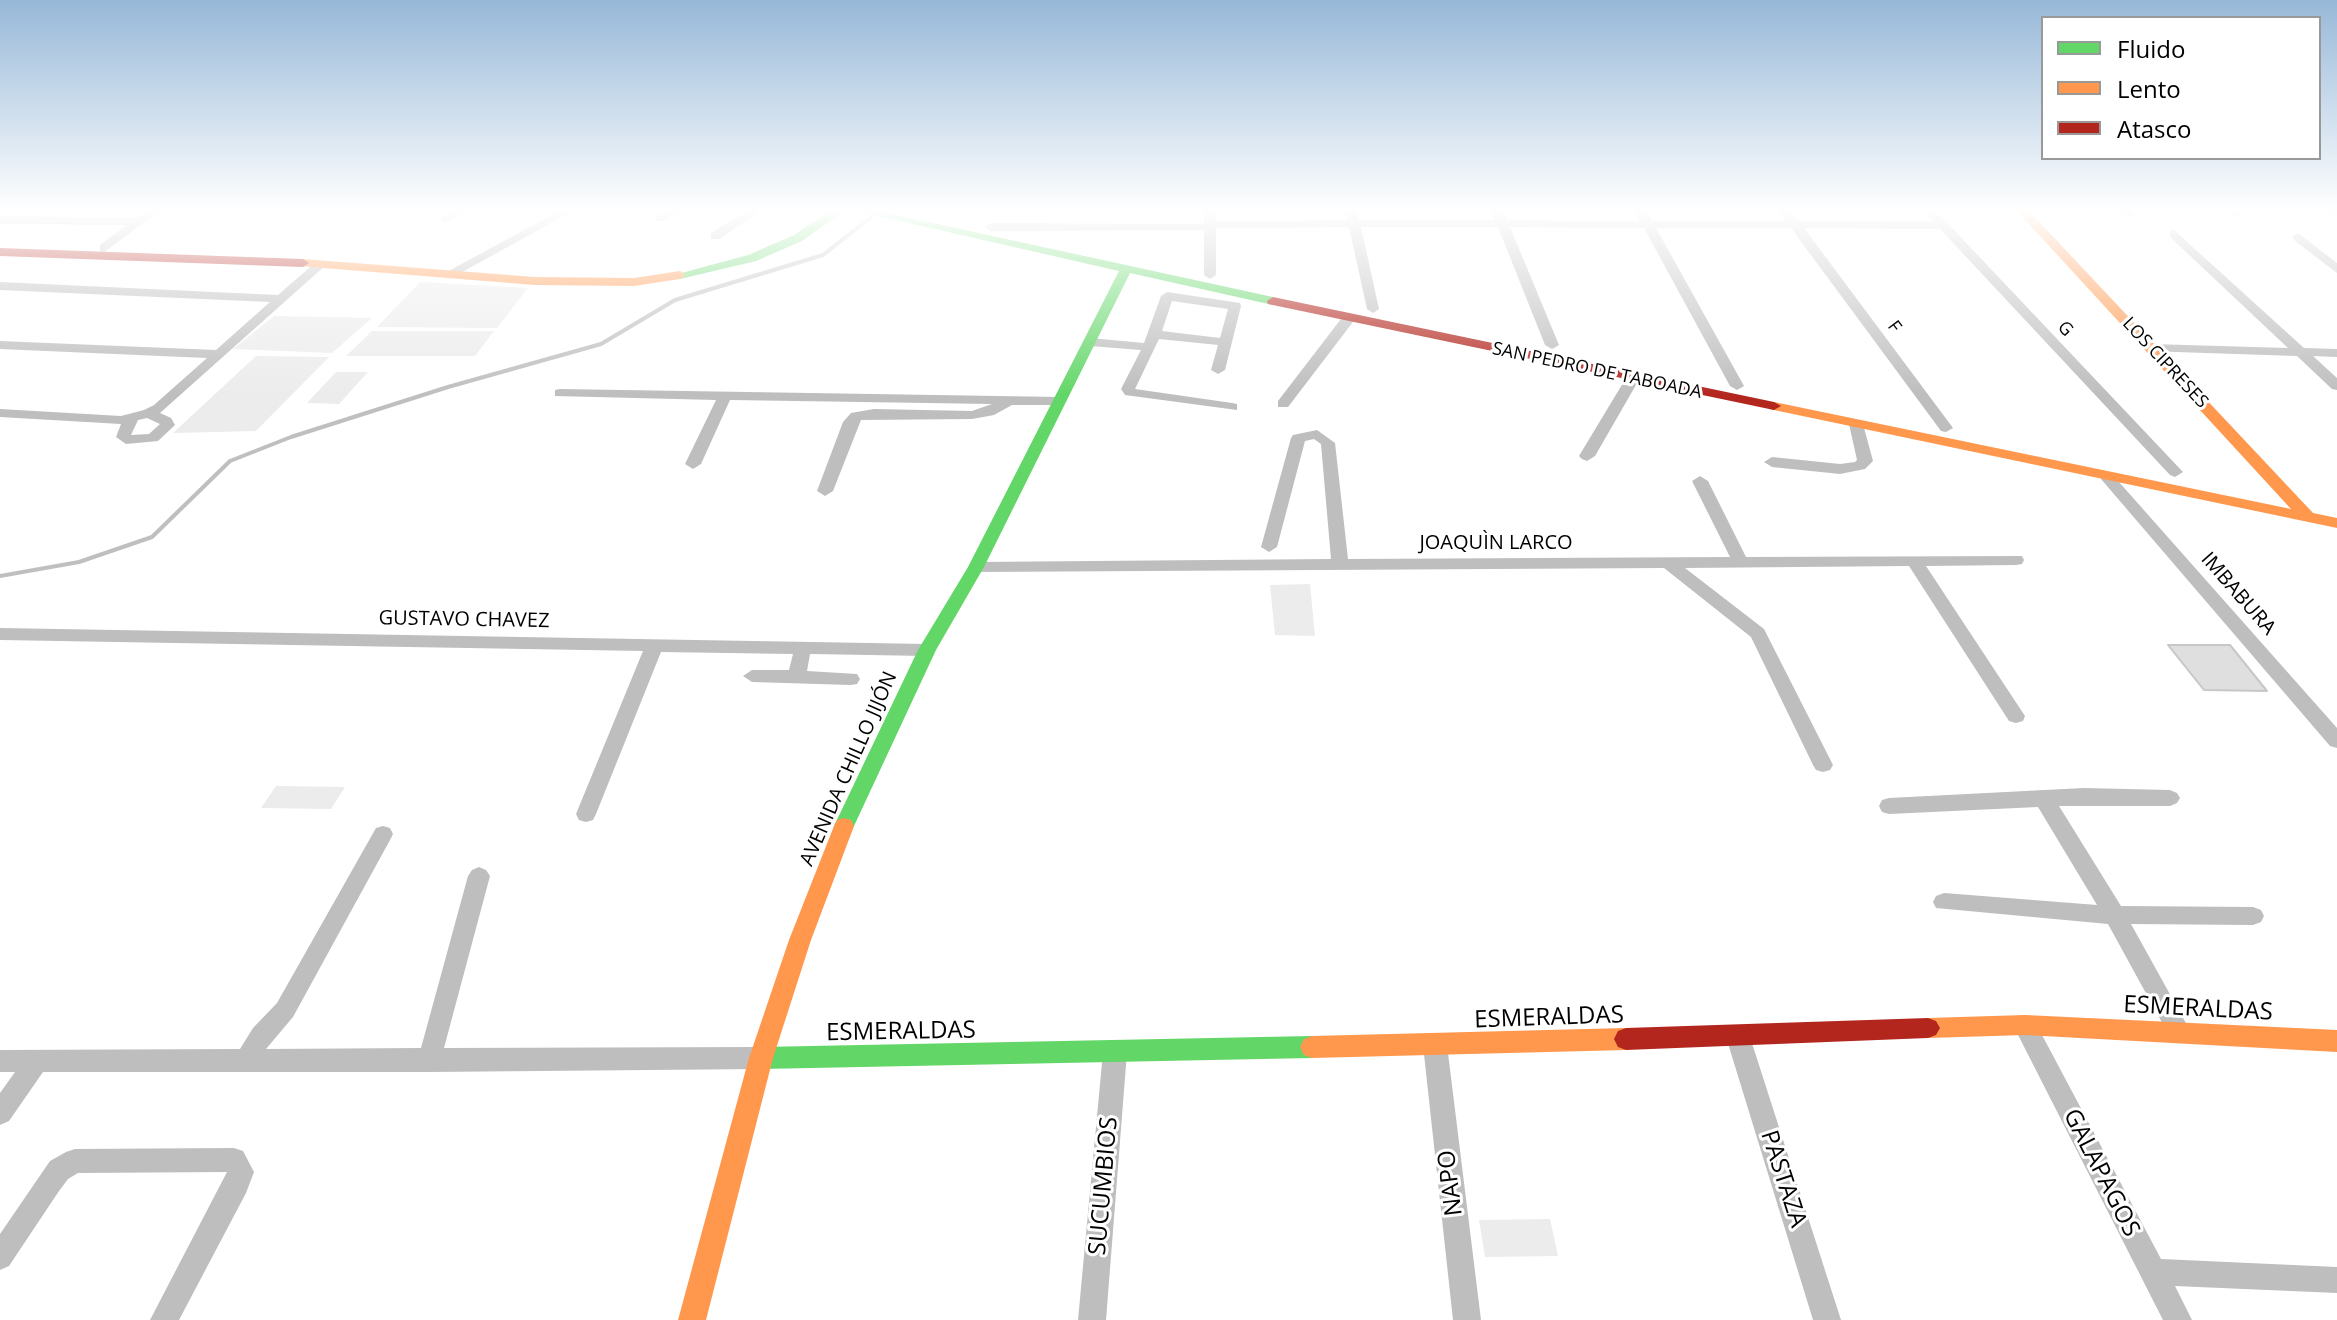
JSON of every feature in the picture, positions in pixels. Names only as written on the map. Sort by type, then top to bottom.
[{"type":"street","points":[[0,413],[126,419],[149,413],[159,408],[312,272]]},
{"type":"street","points":[[418,272],[605,283],[666,278],[694,272]]},
{"type":"street","points":[[449,274],[453,272]]},
{"type":"street","name":"AVENIDA CHILLO JIJÓN","points":[[692,1320],[761,1058],[800,940],[840,835],[927,650],[976,567],[1125,272]]},
{"type":"street","name":"SAN PEDRO DE TABOADA","points":[[1138,272],[1633,378],[2337,523]]},
{"type":"street","points":[[1365,272],[1373,309]]},
{"type":"street","points":[[1522,272],[1552,345]]},
{"type":"street","points":[[1674,272],[1737,386]]},
{"type":"street","name":"F","points":[[1829,272],[1946,428]]},
{"type":"street","name":"G","points":[[1987,272],[2175,472]]},
{"type":"street","name":"LOS CIPRESES","points":[[2080,272],[2308,517]]},
{"type":"street","points":[[2214,272],[2337,386]]},
{"type":"street","points":[[0,286],[279,299]]},
{"type":"street","points":[[1218,370],[1235,306],[1167,296],[1128,389],[1131,393],[1232,407]]},
{"type":"street","points":[[1283,404],[1349,318]]},
{"type":"street","points":[[1090,342],[1224,342]]},
{"type":"street","points":[[0,345],[217,354]]},
{"type":"street","points":[[2151,348],[2337,353]]},
{"type":"street","points":[[1587,456],[1633,378]]},
{"type":"street","points":[[560,393],[1060,401]]},
{"type":"street","points":[[693,464],[725,396]]},
{"type":"street","points":[[825,491],[850,422],[856,416],[874,413],[972,415],[989,412],[1009,400]]},
{"type":"street","points":[[126,419],[123,437],[131,441],[153,438],[168,425],[149,413]]},
{"type":"street","points":[[1772,462],[1840,469],[1860,466],[1865,461],[1856,424]]},
{"type":"street","points":[[1269,547],[1298,438],[1317,434],[1328,443],[1340,566]]},
{"type":"street","name":"IMBABURA","points":[[2106,476],[2337,741]]},
{"type":"street","points":[[1700,481],[1742,564]]},
{"type":"street","name":"JOAQUÌN LARCO","points":[[976,567],[2016,560]]},
{"type":"street","points":[[1915,562],[2016,716]]},
{"type":"street","points":[[1670,564],[1758,633],[1823,765]]},
{"type":"street","name":"GUSTAVO CHAVEZ","points":[[0,634],[927,650]]},
{"type":"street","points":[[586,814],[654,646]]},
{"type":"street","points":[[796,677],[803,648]]},
{"type":"street","points":[[752,676],[851,679]]},
{"type":"street","points":[[1889,806],[2084,796],[2170,798]]},
{"type":"street","points":[[2044,799],[2115,915],[2179,1032]]},
{"type":"street","points":[[246,1061],[261,1035],[285,1010],[383,834]]},
{"type":"street","points":[[429,1061],[479,876]]},
{"type":"street","points":[[1944,902],[2115,915],[2253,916]]},
{"type":"street","name":"ESMERALDAS","points":[[761,1058],[1435,1045],[2025,1025],[2337,1041]]},
{"type":"street","name":"GALAPAGOS","points":[[2025,1025],[2178,1320]]},
{"type":"street","name":"PASTAZA","points":[[1738,1037],[1827,1320]]},
{"type":"street","name":"NAPO","points":[[1435,1045],[1467,1320]]},
{"type":"street","name":"SUCUMBIOS","points":[[1092,1320],[1115,1052]]},
{"type":"street","points":[[0,1061],[761,1058]]},
{"type":"street","points":[[0,1113],[37,1061]]},
{"type":"street","points":[[0,1257],[59,1170],[75,1161],[234,1160],[241,1172],[237,1184],[164,1320]]},
{"type":"street","points":[[2153,1272],[2337,1280]]},
{"type":"shaded area","points":[[420,282],[528,288],[497,328],[377,327]]},
{"type":"shaded area","points":[[274,316],[372,318],[332,353],[233,349]]},
{"type":"shaded area","points":[[372,331],[494,331],[475,356],[346,356]]},
{"type":"shaded area","points":[[256,356],[329,357],[256,431],[173,433]]},
{"type":"shaded area","points":[[336,372],[368,372],[339,404],[307,403]]},
{"type":"shaded area","points":[[1310,584],[1315,636],[1275,635],[1270,585]]},
{"type":"shaded area","points":[[276,786],[345,787],[331,809],[261,808]]},
{"type":"shaded area","points":[[1550,1219],[1558,1256],[1485,1257],[1479,1220]]},
{"type":"building","points":[[2168,645],[2230,645],[2267,691],[2204,690]]},
{"type":"waterway","points":[[0,576],[79,562],[152,537],[230,461],[291,437],[448,387],[601,344],[675,300],[768,272]]},
{"type":"traffic: fast","points":[[680,275],[694,272]]},
{"type":"traffic: fast","points":[[844,826],[927,650],[976,567],[1125,272]]},
{"type":"traffic: fast","points":[[1139,272],[1273,301]]},
{"type":"traffic: fast","points":[[761,1058],[1312,1047]]},
{"type":"traffic: slow","points":[[414,272],[535,281],[634,282],[680,275]]},
{"type":"traffic: slow","points":[[2079,272],[2308,517]]},
{"type":"traffic: slow","points":[[1774,406],[2337,523]]},
{"type":"traffic: slow","points":[[692,1320],[761,1058],[800,940],[844,826]]},
{"type":"traffic: slow","points":[[1928,1028],[2025,1025],[2337,1041]]},
{"type":"traffic: slow","points":[[1312,1047],[1626,1039]]},
{"type":"traffic: jam","points":[[1273,301],[1774,406]]},
{"type":"traffic: jam","points":[[1626,1039],[1928,1028]]}]
